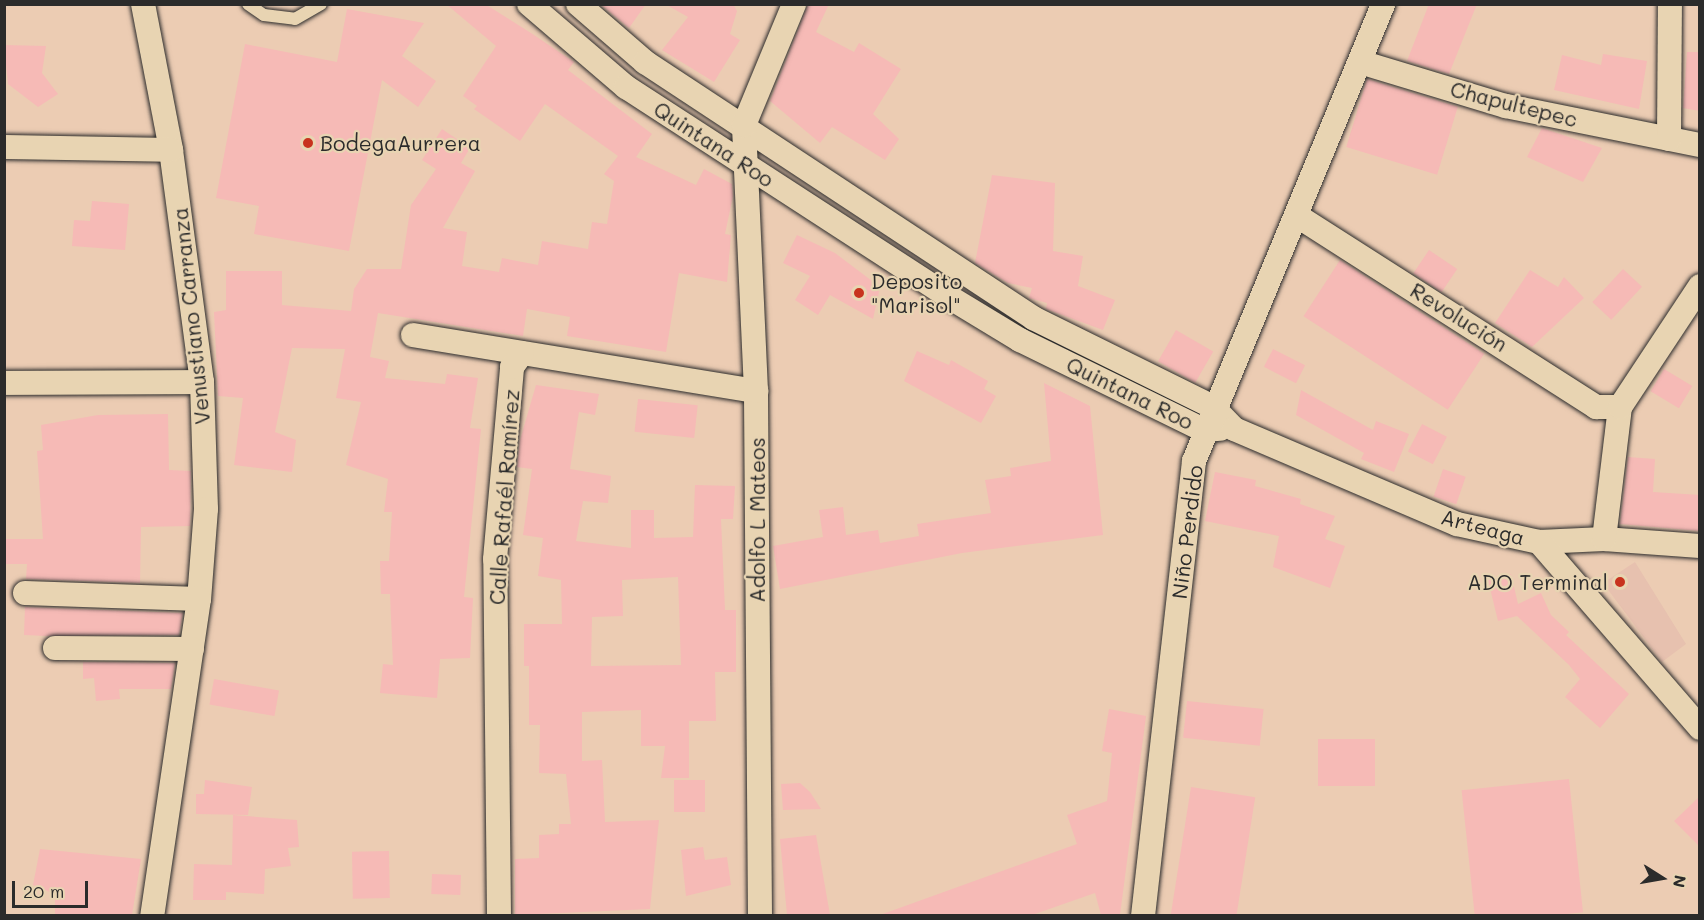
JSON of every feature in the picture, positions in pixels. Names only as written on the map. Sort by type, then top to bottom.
[{"type":"street","name":"Venustiano Carranza","points":[[143,4],[171,150],[202,382],[206,509],[200,599],[152,915]]},
{"type":"street","name":"Quintana Roo","points":[[529,4],[626,87],[959,303],[1095,376],[1203,430],[1234,429]]},
{"type":"street","name":"Quintana Roo","points":[[578,4],[645,62],[744,125],[1033,318],[1213,407],[1234,429]]},
{"type":"street","points":[[744,125],[794,4]]},
{"type":"street","name":"Niño Perdido","points":[[1143,915],[1194,461],[1203,430],[1299,217],[1383,4]]},
{"type":"street","points":[[1669,139],[1670,4]]},
{"type":"street","name":"Chapultepec","points":[[1360,62],[1506,106],[1700,145]]},
{"type":"street","name":"Adolfo L Mateos","points":[[744,125],[756,391],[760,915]]},
{"type":"street","points":[[4,147],[171,150]]},
{"type":"street","name":"Revolución","points":[[1299,217],[1596,407],[1620,407]]},
{"type":"street","points":[[1604,539],[1620,407],[1700,286]]},
{"type":"street","points":[[413,335],[756,391]]},
{"type":"street","name":"Calle Rafaél Ramírez","points":[[499,915],[495,559],[512,367],[522,353]]},
{"type":"street","points":[[1095,376],[1105,355]]},
{"type":"street","points":[[4,383],[202,382]]},
{"type":"street","name":"Arteaga","points":[[1234,429],[1457,524],[1539,542],[1700,728]]},
{"type":"street","points":[[1539,542],[1604,539],[1700,546]]},
{"type":"street","points":[[25,593],[200,599]]},
{"type":"street","points":[[55,648],[192,649]]},
{"type":"lane","points":[[248,4],[264,15],[295,19],[321,4]]},
{"type":"shaded area","name":"ADO Terminal","points":[[1635,562],[1686,644],[1662,662],[1603,583]]},
{"type":"building","points":[[446,4],[485,4],[531,33],[574,62],[568,70],[652,134],[636,157],[696,185],[704,169],[732,184],[733,196],[725,234],[731,235],[727,282],[679,273],[666,352],[567,336],[570,317],[527,309],[523,336],[378,313],[370,357],[389,361],[385,378],[445,384],[447,374],[478,378],[470,428],[481,429],[464,597],[473,598],[470,658],[440,659],[437,698],[380,693],[383,664],[393,665],[390,594],[381,594],[380,561],[389,561],[392,512],[384,512],[388,479],[346,465],[361,402],[336,398],[345,349],[292,348],[275,432],[296,440],[292,472],[234,465],[243,398],[218,396],[214,312],[226,310],[226,271],[282,271],[282,305],[351,311],[354,289],[367,269],[401,269],[411,205],[436,169],[422,160],[442,129],[470,148],[461,163],[475,171],[443,228],[467,232],[462,266],[499,272],[502,258],[538,265],[542,241],[588,249],[592,222],[607,224],[614,181],[604,174],[618,156],[545,104],[520,141],[474,109],[477,106],[463,96],[496,46]]},
{"type":"building","points":[[600,4],[646,4],[629,28]]},
{"type":"building","points":[[665,4],[733,4],[737,11],[730,34],[740,40],[714,82],[662,50],[688,17]]},
{"type":"building","points":[[808,4],[829,4],[816,32],[854,52],[859,43],[901,69],[873,114],[899,139],[885,160],[832,127],[820,143],[770,101]]},
{"type":"building","points":[[1429,4],[1477,4],[1449,74],[1407,61]]},
{"type":"building","points":[[347,9],[424,23],[402,56],[436,81],[418,107],[382,80],[349,251],[254,234],[259,206],[216,198],[245,44],[337,62]]},
{"type":"building","points":[[4,45],[46,46],[42,73],[58,94],[38,107],[8,84]]},
{"type":"building","points":[[1687,52],[1700,52],[1700,111],[1683,108]]},
{"type":"building","points":[[1603,54],[1647,61],[1639,109],[1554,90],[1562,55],[1601,65]]},
{"type":"building","points":[[1367,79],[1458,107],[1437,175],[1346,147]]},
{"type":"building","points":[[1542,128],[1602,148],[1583,182],[1527,157]]},
{"type":"building","points":[[992,175],[1055,183],[1053,251],[1083,256],[1078,286],[1115,300],[1103,330],[1046,309],[1047,303],[1029,298],[1032,288],[1008,283],[975,263]]},
{"type":"building","points":[[92,201],[129,204],[125,250],[72,246],[74,220],[90,221]]},
{"type":"building","points":[[797,235],[835,253],[880,287],[873,319],[830,295],[818,315],[795,300],[810,276],[783,263]]},
{"type":"building","points":[[1429,250],[1457,269],[1442,292],[1413,273]]},
{"type":"building","points":[[1340,260],[1484,354],[1448,410],[1304,316]]},
{"type":"building","points":[[1623,269],[1642,287],[1611,320],[1592,302]]},
{"type":"building","points":[[1530,270],[1558,287],[1564,277],[1584,298],[1532,347],[1495,323]]},
{"type":"building","points":[[1176,330],[1213,352],[1195,383],[1158,361]]},
{"type":"building","points":[[1273,349],[1305,365],[1296,383],[1264,367]]},
{"type":"building","points":[[917,351],[949,365],[951,360],[988,381],[984,389],[996,396],[981,423],[904,381]]},
{"type":"building","points":[[1664,369],[1692,386],[1679,408],[1651,391]]},
{"type":"building","points":[[1044,383],[1090,406],[1103,535],[962,553],[780,589],[773,546],[823,537],[819,510],[843,507],[846,535],[878,530],[880,543],[919,536],[917,524],[991,513],[985,480],[1011,476],[1010,468],[1051,461]]},
{"type":"building","points":[[536,385],[599,394],[595,415],[579,412],[570,469],[611,476],[608,503],[583,501],[576,541],[631,548],[631,510],[654,510],[654,538],[693,537],[695,485],[735,486],[733,519],[721,519],[725,610],[736,610],[736,672],[715,672],[716,721],[689,721],[689,778],[661,778],[665,746],[641,746],[641,710],[582,712],[582,761],[602,760],[605,822],[659,820],[650,909],[515,915],[515,859],[539,858],[539,835],[559,834],[559,824],[571,824],[566,774],[539,773],[540,725],[529,725],[529,666],[524,666],[524,624],[562,624],[561,580],[538,576],[543,538],[523,535],[532,469],[517,467],[520,440]],"holes":[[[678,577],[681,665],[591,666],[592,617],[623,616],[622,580]]]},
{"type":"building","points":[[1301,390],[1373,430],[1376,421],[1409,434],[1394,472],[1361,459],[1364,453],[1296,415]]},
{"type":"building","points":[[638,399],[698,405],[694,438],[635,432]]},
{"type":"building","points":[[168,414],[169,470],[191,471],[190,526],[141,527],[140,583],[26,579],[27,564],[4,564],[4,539],[43,539],[37,451],[43,450],[41,425],[98,415]]},
{"type":"building","points":[[1422,424],[1447,437],[1433,464],[1408,452]]},
{"type":"building","points":[[1628,457],[1655,459],[1653,492],[1700,495],[1700,531],[1620,524]]},
{"type":"building","points":[[1443,469],[1466,477],[1456,504],[1434,496]]},
{"type":"building","points":[[1215,472],[1256,480],[1255,486],[1301,499],[1300,504],[1335,516],[1325,539],[1345,546],[1330,588],[1273,567],[1279,536],[1205,521]]},
{"type":"building","points":[[1511,574],[1518,604],[1541,593],[1551,615],[1569,632],[1566,635],[1629,694],[1600,728],[1565,697],[1580,679],[1569,665],[1517,616],[1498,621],[1488,580]]},
{"type":"building","points":[[25,607],[183,613],[179,635],[47,636],[24,635]]},
{"type":"building","points":[[83,662],[175,663],[171,689],[119,689],[120,699],[96,701],[94,678],[83,679]]},
{"type":"building","points":[[214,679],[279,690],[274,716],[209,705]]},
{"type":"building","points":[[1187,701],[1264,709],[1260,746],[1183,738]]},
{"type":"building","points":[[1109,709],[1146,716],[1120,915],[1101,915],[1095,893],[1032,915],[880,915],[1077,844],[1067,815],[1107,801],[1112,753],[1102,751]]},
{"type":"building","points":[[1318,739],[1375,739],[1375,786],[1318,786]]},
{"type":"building","points":[[1569,779],[1583,912],[1547,916],[1475,916],[1462,790]]},
{"type":"building","points":[[205,780],[252,787],[248,815],[196,814],[196,794],[204,794]]},
{"type":"building","points":[[674,780],[705,780],[705,812],[674,812]]},
{"type":"building","points":[[800,783],[810,792],[821,809],[783,810],[781,784]]},
{"type":"building","points":[[1191,787],[1255,797],[1236,916],[1171,914]]},
{"type":"building","points":[[1700,796],[1700,847],[1674,821]]},
{"type":"building","points":[[233,815],[297,820],[299,847],[288,848],[291,866],[265,869],[264,894],[226,892],[226,900],[193,900],[194,864],[232,865]]},
{"type":"building","points":[[816,835],[830,915],[787,915],[780,839]]},
{"type":"building","points":[[703,847],[705,860],[727,857],[731,885],[686,896],[681,850]]},
{"type":"building","points":[[40,849],[141,859],[132,915],[55,915],[55,894],[33,885]]},
{"type":"building","points":[[389,851],[390,898],[353,899],[352,852]]},
{"type":"building","points":[[432,874],[461,875],[460,895],[431,894]]},
{"type":"place","name":"BodegaAurrera","points":[[308,143]]},
{"type":"place","name":"Deposito \"Marisol\"","points":[[859,293]]},
{"type":"place","name":"ADO Terminal","points":[[1620,582]]}]
